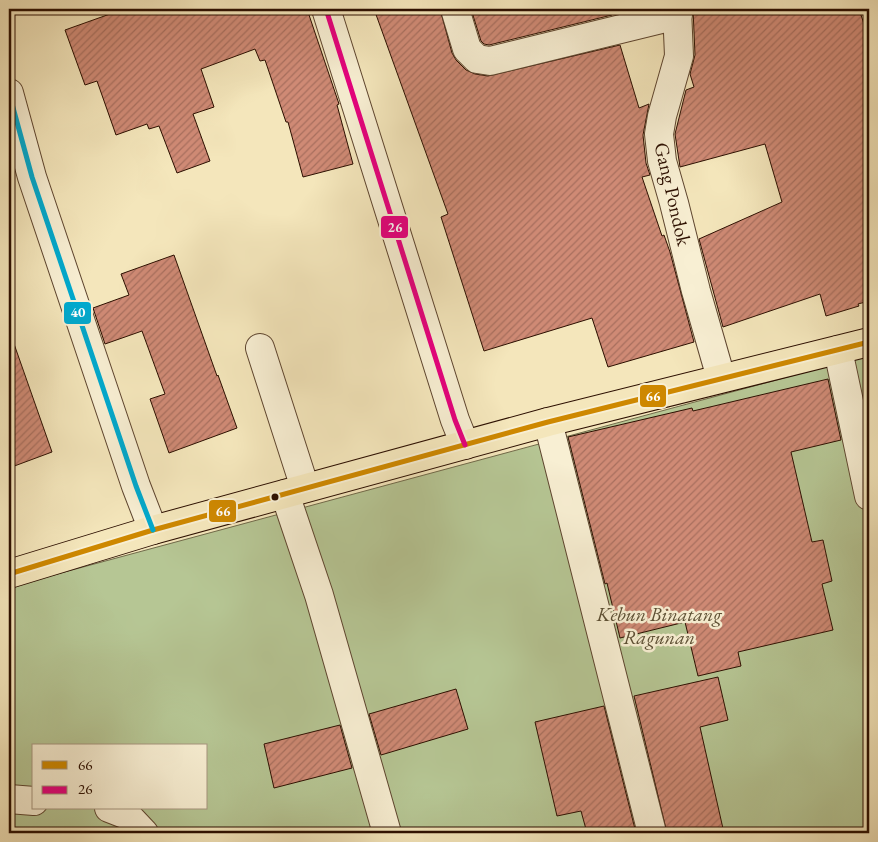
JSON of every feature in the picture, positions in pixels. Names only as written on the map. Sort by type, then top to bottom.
[{"type":"main road","points":[[9,574],[153,530],[548,422],[869,342]]},
{"type":"street","points":[[326,9],[449,401],[465,445]]},
{"type":"street","points":[[455,9],[467,49],[477,59],[490,61],[678,12]]},
{"type":"street","name":"Gang Pondok","points":[[678,12],[679,56],[662,116],[659,134],[662,161],[721,378]]},
{"type":"street","points":[[9,93],[32,177],[133,477],[153,530]]},
{"type":"street","points":[[260,348],[319,595],[387,833]]},
{"type":"street","points":[[838,350],[869,496]]},
{"type":"street","points":[[548,422],[652,833]]},
{"type":"street","points":[[9,799],[32,801]]},
{"type":"street","points":[[114,810],[127,815],[144,833]]},
{"type":"green space","name":"Kebun Binatang Ragunan","points":[[869,355],[869,833],[9,833],[9,587]]},
{"type":"building","points":[[124,9],[307,9],[339,104],[337,105],[353,164],[303,177],[288,122],[286,122],[265,60],[260,61],[255,49],[201,69],[214,107],[193,114],[210,161],[177,173],[159,126],[149,129],[147,124],[116,135],[97,81],[85,85],[65,30]]},
{"type":"building","points":[[374,9],[440,9],[452,53],[456,60],[466,70],[488,76],[620,45],[639,108],[649,104],[643,135],[646,163],[650,175],[642,177],[662,236],[664,235],[670,252],[694,342],[608,367],[592,318],[484,351],[441,217],[448,214]]},
{"type":"building","points":[[471,9],[610,9],[612,15],[489,45],[481,41]]},
{"type":"building","points":[[693,9],[859,9],[869,39],[869,301],[826,316],[820,294],[723,327],[699,239],[782,202],[765,144],[680,167],[675,134],[686,90],[694,87],[690,74],[695,55]]},
{"type":"building","points":[[174,255],[237,428],[169,453],[150,399],[165,394],[142,331],[105,344],[93,308],[129,295],[121,274]]},
{"type":"building","points":[[13,341],[52,452],[9,468],[9,342]]},
{"type":"building","points":[[828,379],[841,440],[791,452],[812,542],[823,540],[832,581],[822,584],[833,630],[738,652],[741,666],[698,676],[685,622],[620,638],[568,437],[692,408],[693,411]]},
{"type":"building","points":[[718,677],[728,720],[700,727],[724,833],[667,833],[634,696]]},
{"type":"building","points":[[456,689],[468,729],[381,755],[369,714]]},
{"type":"building","points":[[604,706],[636,833],[587,833],[581,811],[557,816],[535,722]]},
{"type":"building","points":[[340,725],[352,768],[274,788],[264,744]]},
{"type":"transit line","name":"26","points":[[326,9],[455,420],[465,445]]},
{"type":"transit line","name":"40","points":[[9,93],[32,177],[136,486],[153,530]]},
{"type":"transit line","name":"66","points":[[9,574],[153,530],[548,422],[869,342]]}]
